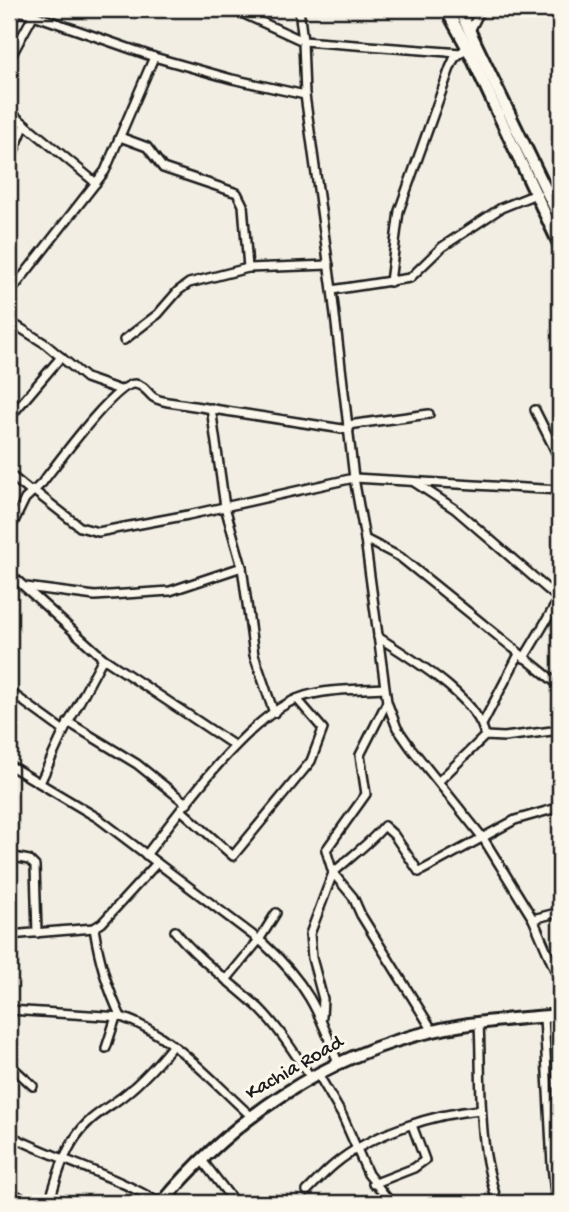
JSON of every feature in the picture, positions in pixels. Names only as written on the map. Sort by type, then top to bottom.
[{"type":"highway","points":[[446,9],[560,246]]},
{"type":"highway","points":[[459,9],[560,219]]},
{"type":"highway","name":"Kachia Road","points":[[161,1203],[201,1159],[251,1116],[338,1063],[387,1044],[433,1031],[479,1023],[560,1015]]},
{"type":"street","points":[[233,9],[303,41],[464,50]]},
{"type":"street","points":[[299,9],[305,94],[329,265],[354,478],[387,702],[397,728],[484,838],[533,919],[560,982]]},
{"type":"street","points":[[470,31],[481,9]]},
{"type":"street","points":[[9,10],[30,13],[154,57],[232,79],[305,94]]},
{"type":"street","points":[[9,60],[30,13]]},
{"type":"street","points":[[390,282],[398,211],[450,68],[464,50]]},
{"type":"street","points":[[9,294],[109,163],[154,57]]},
{"type":"street","points":[[9,111],[96,183]]},
{"type":"street","points":[[9,163],[25,124]]},
{"type":"street","points":[[120,137],[147,147],[163,168],[237,193],[243,205],[247,268]]},
{"type":"street","points":[[332,290],[410,278],[442,247],[501,208],[536,194]]},
{"type":"street","points":[[124,340],[158,314],[178,291],[189,283],[247,268],[329,265]]},
{"type":"street","points":[[9,321],[96,383],[120,390]]},
{"type":"street","points":[[9,418],[61,357]]},
{"type":"street","points":[[9,532],[32,491],[42,483],[97,413],[126,386],[135,384],[143,387],[158,400],[348,427],[429,414]]},
{"type":"street","points":[[211,408],[225,507],[242,567],[254,655],[274,713]]},
{"type":"street","points":[[535,410],[560,460]]},
{"type":"street","points":[[9,474],[80,527],[98,532],[354,478],[560,490]]},
{"type":"street","points":[[413,482],[455,509],[558,598]]},
{"type":"street","points":[[365,539],[400,557],[560,686]]},
{"type":"street","points":[[25,587],[95,596],[170,591],[242,567]]},
{"type":"street","points":[[9,573],[103,658],[235,746]]},
{"type":"street","points":[[483,723],[558,598],[560,584]]},
{"type":"street","points":[[378,637],[449,687],[483,723],[485,736]]},
{"type":"street","points":[[40,783],[68,722],[103,658]]},
{"type":"street","points":[[145,855],[235,746],[274,713],[297,699],[321,692],[384,688]]},
{"type":"street","points":[[9,691],[64,731]]},
{"type":"street","points":[[68,722],[137,764],[233,856],[311,761],[316,750],[323,729],[297,699]]},
{"type":"street","points":[[387,702],[360,755],[366,794],[326,850],[333,873],[353,897],[361,915],[433,1031]]},
{"type":"street","points":[[439,781],[485,736],[504,737],[560,730]]},
{"type":"street","points":[[9,765],[98,818],[279,958],[296,978],[322,1018],[338,1063]]},
{"type":"street","points":[[322,1018],[323,999],[310,934],[333,873],[360,848],[368,845],[384,826],[394,835],[419,872],[516,820],[560,807]]},
{"type":"street","points":[[9,856],[29,860],[35,866],[37,933]]},
{"type":"street","points":[[9,935],[94,928],[102,923],[157,863]]},
{"type":"street","points":[[533,919],[560,912]]},
{"type":"street","points":[[226,981],[259,940],[276,913]]},
{"type":"street","points":[[94,928],[99,961],[118,1017],[106,1048]]},
{"type":"street","points":[[175,931],[188,947],[259,1009],[315,1076],[342,1115],[373,1184],[391,1203]]},
{"type":"street","points":[[9,1010],[118,1017],[137,1022],[173,1045],[251,1116]]},
{"type":"street","points":[[544,1017],[556,1203]]},
{"type":"street","points":[[479,1023],[485,1152],[497,1203]]},
{"type":"street","points":[[49,1203],[74,1139],[94,1115],[116,1102],[143,1078],[173,1045]]},
{"type":"street","points":[[9,1063],[33,1086]]},
{"type":"street","points":[[307,1191],[336,1163],[357,1149],[412,1125],[444,1115],[481,1110]]},
{"type":"street","points":[[373,1184],[414,1168],[425,1160],[412,1125]]},
{"type":"street","points":[[9,1135],[127,1185],[161,1203]]},
{"type":"street","points":[[201,1159],[235,1203]]},
{"type":"street","points":[[9,1191],[30,1203]]}]
